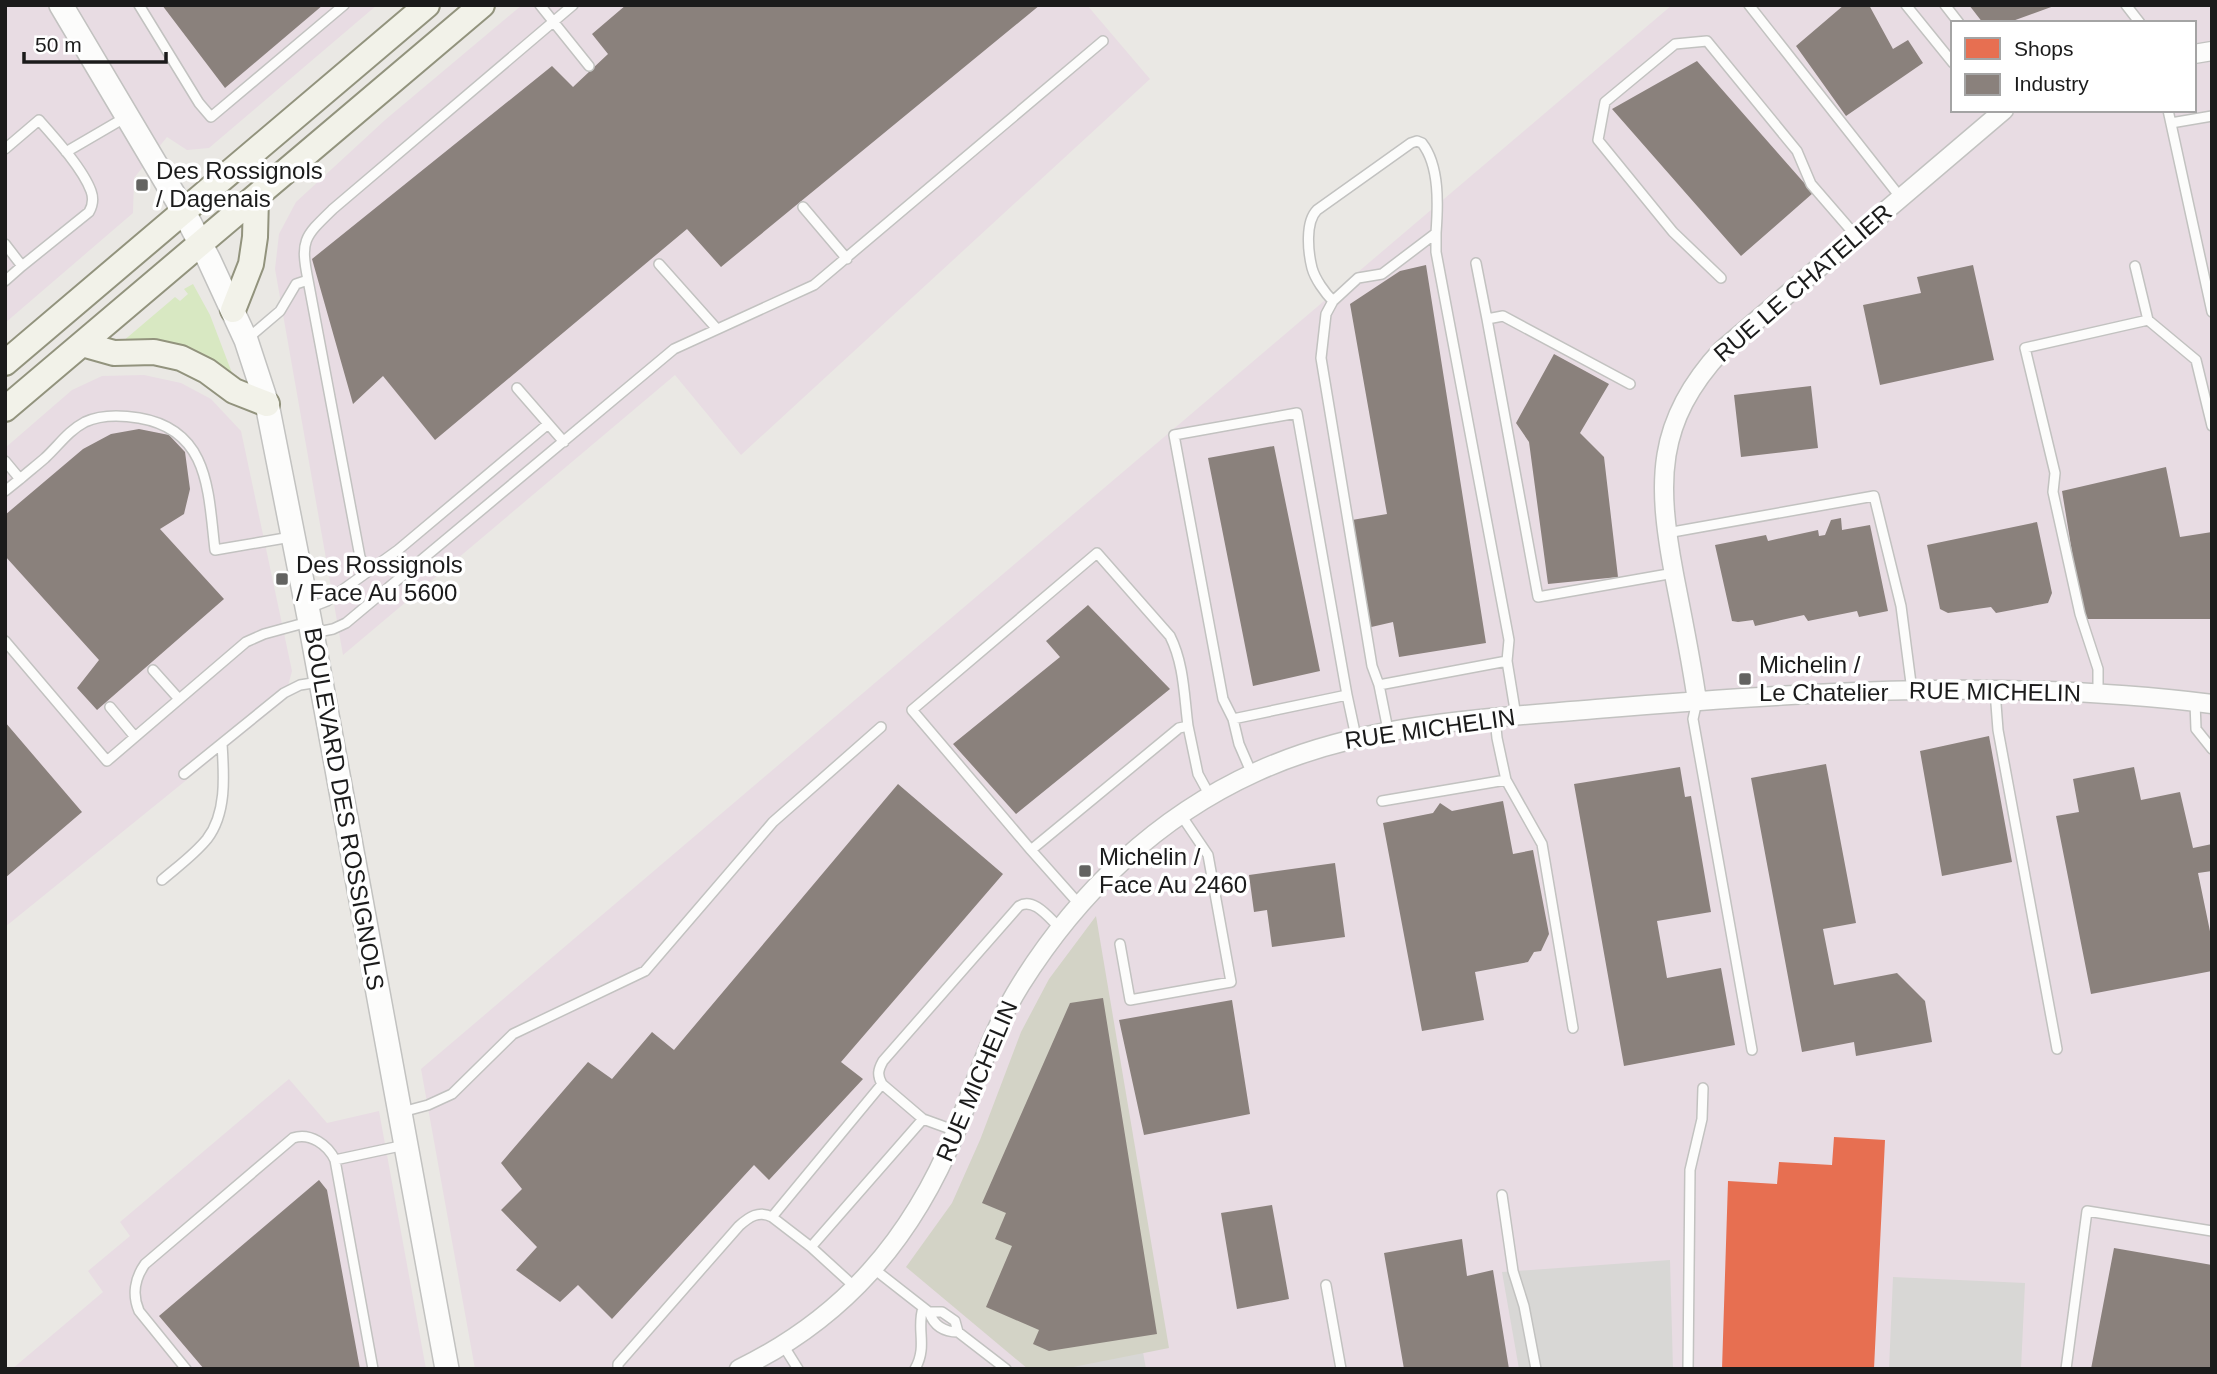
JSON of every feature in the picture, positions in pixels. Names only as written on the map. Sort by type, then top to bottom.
[{"type":"main road","points":[[5,363],[427,5]]},
{"type":"main road","points":[[5,409],[482,5]]},
{"type":"main road","points":[[233,310],[251,264],[256,198]]},
{"type":"main road","points":[[82,344],[114,352],[154,352],[181,359],[207,371],[234,391],[267,404]]},
{"type":"street","name":"BOULEVARD DES ROSSIGNOLS","points":[[61,5],[184,212],[246,340],[267,404],[321,681],[447,1369]]},
{"type":"street","name":"RUE LE CHATELIER","points":[[1697,701],[1667,533],[1663,490],[1668,448],[1676,420],[1695,383],[1722,350],[1901,198],[1997,112]]},
{"type":"street","name":"RUE MICHELIN","points":[[739,1369],[783,1345],[820,1319],[856,1288],[899,1238],[925,1198],[1005,1012],[1024,979],[1079,904],[1128,856],[1181,815],[1252,774],[1301,753],[1388,730],[1697,701],[1787,695],[1995,691],[2098,694],[2203,703]]},
{"type":"lane","points":[[139,5],[211,117],[344,5]]},
{"type":"lane","points":[[540,5],[589,66]]},
{"type":"lane","points":[[367,571],[360,557],[307,280],[303,249],[305,240],[318,223],[573,5]]},
{"type":"lane","points":[[1749,5],[1901,198]]},
{"type":"lane","points":[[1906,5],[1951,61]]},
{"type":"lane","points":[[1945,5],[1957,21]]},
{"type":"lane","points":[[2126,5],[2138,21]]},
{"type":"lane","points":[[309,621],[333,629],[346,623],[674,349],[814,285],[1103,41]]},
{"type":"lane","points":[[1721,278],[1673,232],[1598,141],[1605,102],[1675,44],[1707,41],[1797,151],[1811,184],[1856,236]]},
{"type":"lane","points":[[2168,112],[2212,312]]},
{"type":"lane","points":[[2171,124],[2212,116]]},
{"type":"lane","points":[[66,152],[127,117]]},
{"type":"lane","points":[[5,149],[39,120],[66,152],[91,191],[92,207],[5,281]]},
{"type":"lane","points":[[1333,301],[1312,269],[1308,225],[1311,216],[1411,143],[1422,143],[1438,193],[1436,252],[1509,640],[1507,661],[1516,716]]},
{"type":"lane","points":[[803,207],[847,259]]},
{"type":"lane","points":[[1388,730],[1379,685],[1371,666],[1321,358],[1326,314],[1333,301],[1358,278],[1382,274],[1436,233]]},
{"type":"lane","points":[[5,244],[22,267]]},
{"type":"lane","points":[[1476,263],[1538,597],[1674,573]]},
{"type":"lane","points":[[659,264],[717,329]]},
{"type":"lane","points":[[2135,265],[2148,320],[2196,360],[2212,426]]},
{"type":"lane","points":[[246,340],[280,311],[296,284],[307,280]]},
{"type":"lane","points":[[1487,319],[1503,316],[1630,384]]},
{"type":"lane","points":[[2098,694],[2098,669],[2080,614],[2053,492],[2055,472],[2025,348],[2148,320]]},
{"type":"lane","points":[[517,388],[564,442]]},
{"type":"lane","points":[[1252,774],[1239,744],[1233,719],[1223,699],[1174,435],[1297,413],[1356,737]]},
{"type":"lane","points":[[5,491],[46,457],[63,437],[87,421],[108,416],[148,419],[180,435],[198,457],[205,477],[215,550],[293,536]]},
{"type":"lane","points":[[5,641],[107,761],[246,642],[309,621],[327,601],[398,551],[548,424]]},
{"type":"lane","points":[[5,461],[20,478]]},
{"type":"lane","points":[[1667,533],[1874,496],[1900,606],[1912,691]]},
{"type":"lane","points":[[1079,904],[912,710],[1097,553],[1170,636],[1178,651],[1198,775],[1210,796]]},
{"type":"lane","points":[[1379,685],[1507,661]]},
{"type":"lane","points":[[153,670],[179,699]]},
{"type":"lane","points":[[184,774],[284,693],[300,685],[321,681]]},
{"type":"lane","points":[[1995,691],[1998,730],[2057,1049]]},
{"type":"lane","points":[[1233,719],[1347,695]]},
{"type":"lane","points":[[1697,701],[1693,719],[1752,1050]]},
{"type":"lane","points":[[2203,703],[2196,729],[2212,749]]},
{"type":"lane","points":[[110,707],[135,737]]},
{"type":"lane","points":[[1495,718],[1506,780],[1542,844],[1573,1028]]},
{"type":"lane","points":[[1031,850],[1174,731],[1188,726]]},
{"type":"lane","points":[[400,1112],[428,1105],[452,1094],[513,1034],[645,971],[773,822],[881,727]]},
{"type":"lane","points":[[162,880],[199,848],[215,824],[224,783],[222,744]]},
{"type":"lane","points":[[1382,802],[1506,780]]},
{"type":"lane","points":[[1120,943],[1129,1000],[1231,982],[1208,855],[1181,815]]},
{"type":"lane","points":[[956,1131],[923,1119],[882,1084],[878,1078],[878,1070],[1018,906],[1031,903],[1060,928]]},
{"type":"lane","points":[[772,1217],[882,1084]]},
{"type":"lane","points":[[1688,1369],[1690,1170],[1702,1119],[1703,1088]]},
{"type":"lane","points":[[811,1247],[923,1119]]},
{"type":"lane","points":[[186,1369],[136,1303],[136,1283],[145,1264],[293,1138],[305,1136],[329,1150],[335,1160],[373,1369]]},
{"type":"lane","points":[[335,1160],[407,1145]]},
{"type":"lane","points":[[1502,1195],[1513,1271],[1524,1306],[1536,1369]]},
{"type":"lane","points":[[2066,1369],[2087,1211],[2212,1231]]},
{"type":"lane","points":[[618,1369],[618,1364],[739,1226],[753,1215],[760,1213],[772,1217],[811,1247],[856,1288]]},
{"type":"lane","points":[[874,1269],[926,1310],[932,1321],[947,1332],[958,1332],[1006,1369]]},
{"type":"lane","points":[[1326,1285],[1341,1369]]},
{"type":"lane","points":[[915,1369],[922,1351],[921,1319],[926,1310]]},
{"type":"lane","points":[[783,1345],[798,1369]]},
{"type":"shaded area","points":[[5,5],[377,5],[209,148],[187,150],[167,137],[134,178],[133,213],[5,323]]},
{"type":"shaded area","points":[[522,5],[1087,5],[1150,79],[741,455],[675,375],[343,655],[275,269],[279,234],[296,202],[385,120]]},
{"type":"shaded area","points":[[1672,5],[2212,5],[2212,1369],[475,1369],[421,1069]]},
{"type":"shaded area","points":[[144,375],[181,383],[211,399],[241,431],[292,671],[284,701],[5,927],[5,448],[72,390],[102,376]]},
{"type":"shaded area","points":[[1096,916],[1169,1348],[1063,1369],[1028,1369],[906,1267],[952,1203],[980,1140],[1021,1032],[1049,979]]},
{"type":"shaded area","points":[[289,1079],[327,1123],[379,1111],[426,1369],[12,1369],[103,1292],[88,1271],[130,1236],[120,1222]]},
{"type":"shaded area","points":[[1670,1260],[1673,1369],[1519,1369],[1502,1272]]},
{"type":"shaded area","points":[[1893,1277],[2025,1283],[2021,1369],[1889,1369]]},
{"type":"shaded area","points":[[1143,1352],[1146,1369],[1043,1369]]},
{"type":"green space","points":[[193,284],[210,315],[232,373],[231,377],[122,342],[175,297],[180,301],[188,294],[184,289]]},
{"type":"building: Shops","points":[[1834,1137],[1885,1140],[1874,1369],[1722,1369],[1728,1181],[1777,1184],[1779,1162],[1832,1165]]},
{"type":"building: Industry","points":[[162,5],[323,5],[225,88]]},
{"type":"building: Industry","points":[[626,5],[1040,5],[721,267],[687,229],[435,440],[383,376],[353,404],[312,259],[552,66],[573,87],[608,54],[592,34]]},
{"type":"building: Industry","points":[[1844,5],[1869,5],[1893,49],[1908,40],[1923,63],[1846,116],[1796,46]]},
{"type":"building: Industry","points":[[1969,5],[2054,5],[2013,21],[1981,21]]},
{"type":"building: Industry","points":[[1697,61],[1813,193],[1741,256],[1612,109]]},
{"type":"building: Industry","points":[[1426,265],[1486,643],[1399,657],[1393,622],[1367,628],[1352,520],[1387,514],[1350,304],[1400,271]]},
{"type":"building: Industry","points":[[1973,265],[1994,360],[1880,385],[1863,305],[1921,293],[1917,277]]},
{"type":"building: Industry","points":[[1554,354],[1609,384],[1580,433],[1604,457],[1618,577],[1548,584],[1529,442],[1516,423]]},
{"type":"building: Industry","points":[[1811,386],[1818,448],[1741,457],[1734,395]]},
{"type":"building: Industry","points":[[139,429],[169,435],[185,452],[190,489],[184,514],[160,529],[224,599],[97,710],[77,688],[99,660],[5,556],[5,515],[83,449],[111,434]]},
{"type":"building: Industry","points":[[1274,446],[1320,671],[1253,686],[1208,458]]},
{"type":"building: Industry","points":[[2166,467],[2180,537],[2212,532],[2212,619],[2083,619],[2062,491]]},
{"type":"building: Industry","points":[[1841,518],[1842,530],[1870,525],[1888,611],[1859,617],[1857,611],[1808,621],[1804,615],[1755,626],[1753,620],[1732,621],[1715,545],[1766,535],[1768,541],[1818,530],[1819,536],[1825,535],[1831,520]]},
{"type":"building: Industry","points":[[2037,522],[2052,593],[2048,603],[1996,613],[1991,607],[1948,613],[1940,609],[1927,545]]},
{"type":"building: Industry","points":[[1088,605],[1170,689],[1016,814],[953,744],[1060,657],[1046,641]]},
{"type":"building: Industry","points":[[5,722],[82,812],[5,878]]},
{"type":"building: Industry","points":[[1989,736],[2012,862],[1942,876],[1920,751]]},
{"type":"building: Industry","points":[[1826,764],[1856,923],[1823,929],[1834,985],[1897,973],[1925,1001],[1932,1042],[1856,1056],[1854,1042],[1802,1052],[1751,778]]},
{"type":"building: Industry","points":[[1680,767],[1685,797],[1691,796],[1711,912],[1657,921],[1667,978],[1721,968],[1735,1045],[1624,1066],[1574,784]]},
{"type":"building: Industry","points":[[2134,767],[2141,800],[2180,792],[2193,848],[2212,844],[2212,871],[2198,873],[2212,941],[2212,971],[2091,994],[2056,816],[2079,812],[2073,779]]},
{"type":"building: Industry","points":[[898,784],[1003,874],[841,1062],[863,1079],[769,1180],[754,1165],[612,1319],[578,1285],[560,1302],[516,1270],[537,1247],[501,1210],[522,1189],[501,1163],[588,1062],[612,1079],[652,1032],[674,1050]]},
{"type":"building: Industry","points":[[1503,801],[1513,854],[1533,850],[1549,934],[1541,951],[1534,952],[1528,962],[1475,972],[1484,1020],[1422,1031],[1383,823],[1433,813],[1440,803],[1452,811]]},
{"type":"building: Industry","points":[[1335,863],[1345,937],[1272,947],[1267,910],[1254,912],[1249,875]]},
{"type":"building: Industry","points":[[1103,998],[1157,1334],[1049,1351],[1033,1344],[1039,1330],[986,1307],[1012,1246],[995,1239],[1006,1213],[982,1203],[1070,1003]]},
{"type":"building: Industry","points":[[1232,1000],[1250,1114],[1144,1135],[1119,1020]]},
{"type":"building: Industry","points":[[319,1180],[327,1190],[360,1369],[204,1369],[159,1316]]},
{"type":"building: Industry","points":[[1272,1205],[1289,1299],[1237,1309],[1221,1213]]},
{"type":"building: Industry","points":[[1462,1239],[1467,1276],[1493,1270],[1509,1369],[1404,1369],[1384,1253]]},
{"type":"building: Industry","points":[[2114,1248],[2212,1265],[2212,1369],[2091,1369]]},
{"type":"place","name":"Des Rossignols / Dagenais","points":[[142,185]]},
{"type":"place","name":"Des Rossignols / Face Au 5600","points":[[282,579]]},
{"type":"place","name":"Michelin / Le Chatelier","points":[[1745,679]]},
{"type":"place","name":"Michelin / Face Au 2460","points":[[1085,871]]}]
